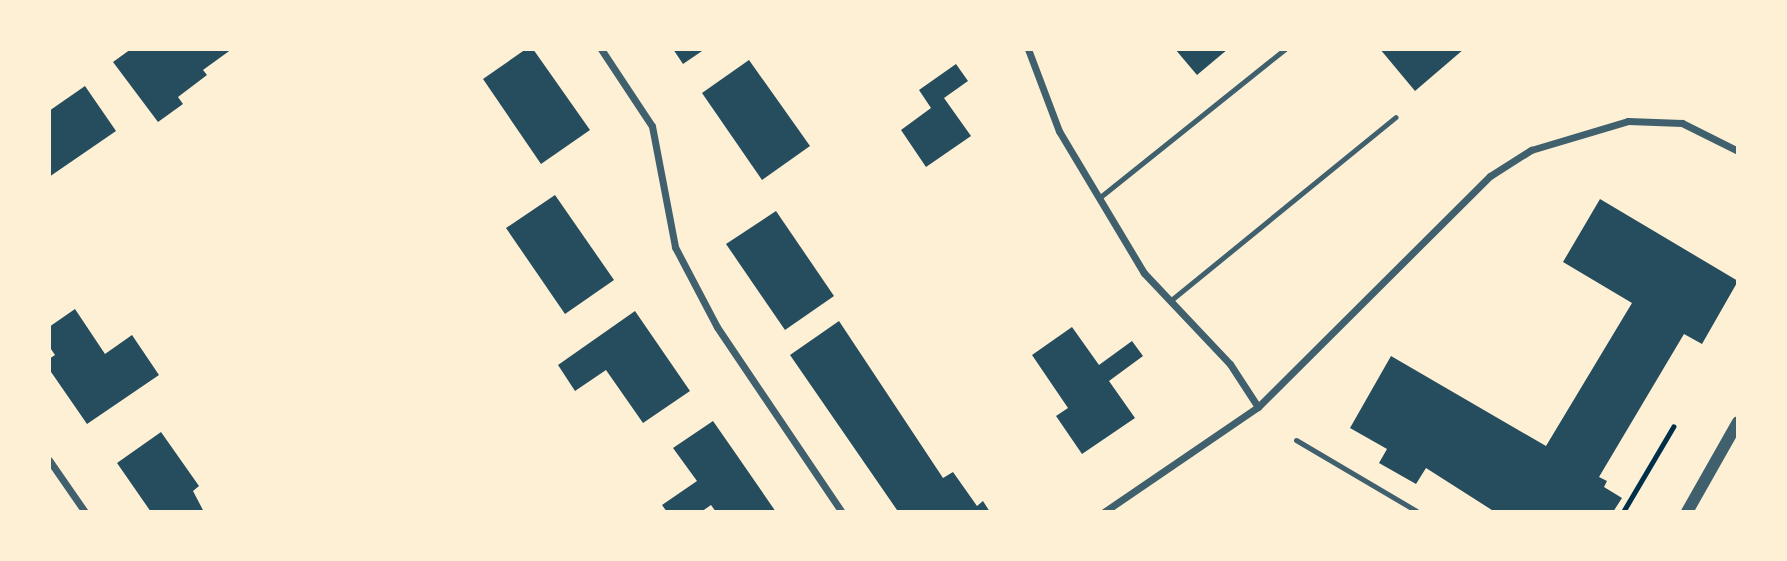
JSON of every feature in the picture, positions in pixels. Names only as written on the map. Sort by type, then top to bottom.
[{"type":"street","points":[[601,49],[652,126],[675,247],[717,327],[842,512]]},
{"type":"street","points":[[1028,49],[1059,131],[1144,273],[1230,364],[1258,407]]},
{"type":"street","points":[[1104,512],[1258,407],[1490,176],[1531,150],[1628,121],[1682,123],[1738,151]]},
{"type":"street","points":[[1687,512],[1738,422]]},
{"type":"street","points":[[49,460],[85,512]]},
{"type":"lane","points":[[1099,198],[1284,49]]},
{"type":"lane","points":[[1170,301],[1396,117]]},
{"type":"lane","points":[[1296,440],[1418,512]]},
{"type":"path","points":[[1623,512],[1673,427]]},
{"type":"building","points":[[131,49],[232,49],[203,70],[207,75],[178,97],[183,104],[158,122],[113,62]]},
{"type":"building","points":[[526,49],[533,49],[590,130],[541,164],[483,79]]},
{"type":"building","points":[[673,49],[705,49],[683,64]]},
{"type":"building","points":[[1175,49],[1228,49],[1197,75]]},
{"type":"building","points":[[1380,49],[1464,49],[1415,91]]},
{"type":"building","points":[[749,60],[810,146],[762,180],[702,93]]},
{"type":"building","points":[[956,64],[968,81],[944,98],[971,136],[926,167],[901,130],[931,108],[919,90]]},
{"type":"building","points":[[85,86],[116,131],[49,177],[49,111]]},
{"type":"building","points":[[555,195],[614,280],[565,314],[506,228]]},
{"type":"building","points":[[1600,199],[1738,281],[1702,344],[1684,334],[1599,477],[1607,481],[1604,487],[1622,498],[1613,512],[1495,512],[1426,468],[1416,484],[1379,463],[1387,449],[1350,428],[1391,356],[1546,446],[1632,303],[1563,262]]},
{"type":"building","points":[[776,211],[834,296],[785,330],[726,244]]},
{"type":"building","points":[[75,309],[105,354],[132,335],[159,375],[87,424],[49,369],[49,359],[55,355],[49,346],[49,327]]},
{"type":"building","points":[[635,311],[690,391],[643,423],[606,370],[575,391],[558,365]]},
{"type":"building","points":[[839,321],[943,478],[953,472],[977,506],[983,501],[990,512],[897,510],[790,355]]},
{"type":"building","points":[[1072,327],[1099,365],[1132,341],[1143,356],[1109,381],[1135,418],[1082,454],[1056,416],[1068,408],[1032,355]]},
{"type":"building","points":[[713,421],[776,512],[716,512],[711,505],[701,512],[667,512],[662,505],[697,481],[673,448]]},
{"type":"building","points":[[161,432],[199,486],[193,491],[204,512],[151,512],[117,463]]}]
